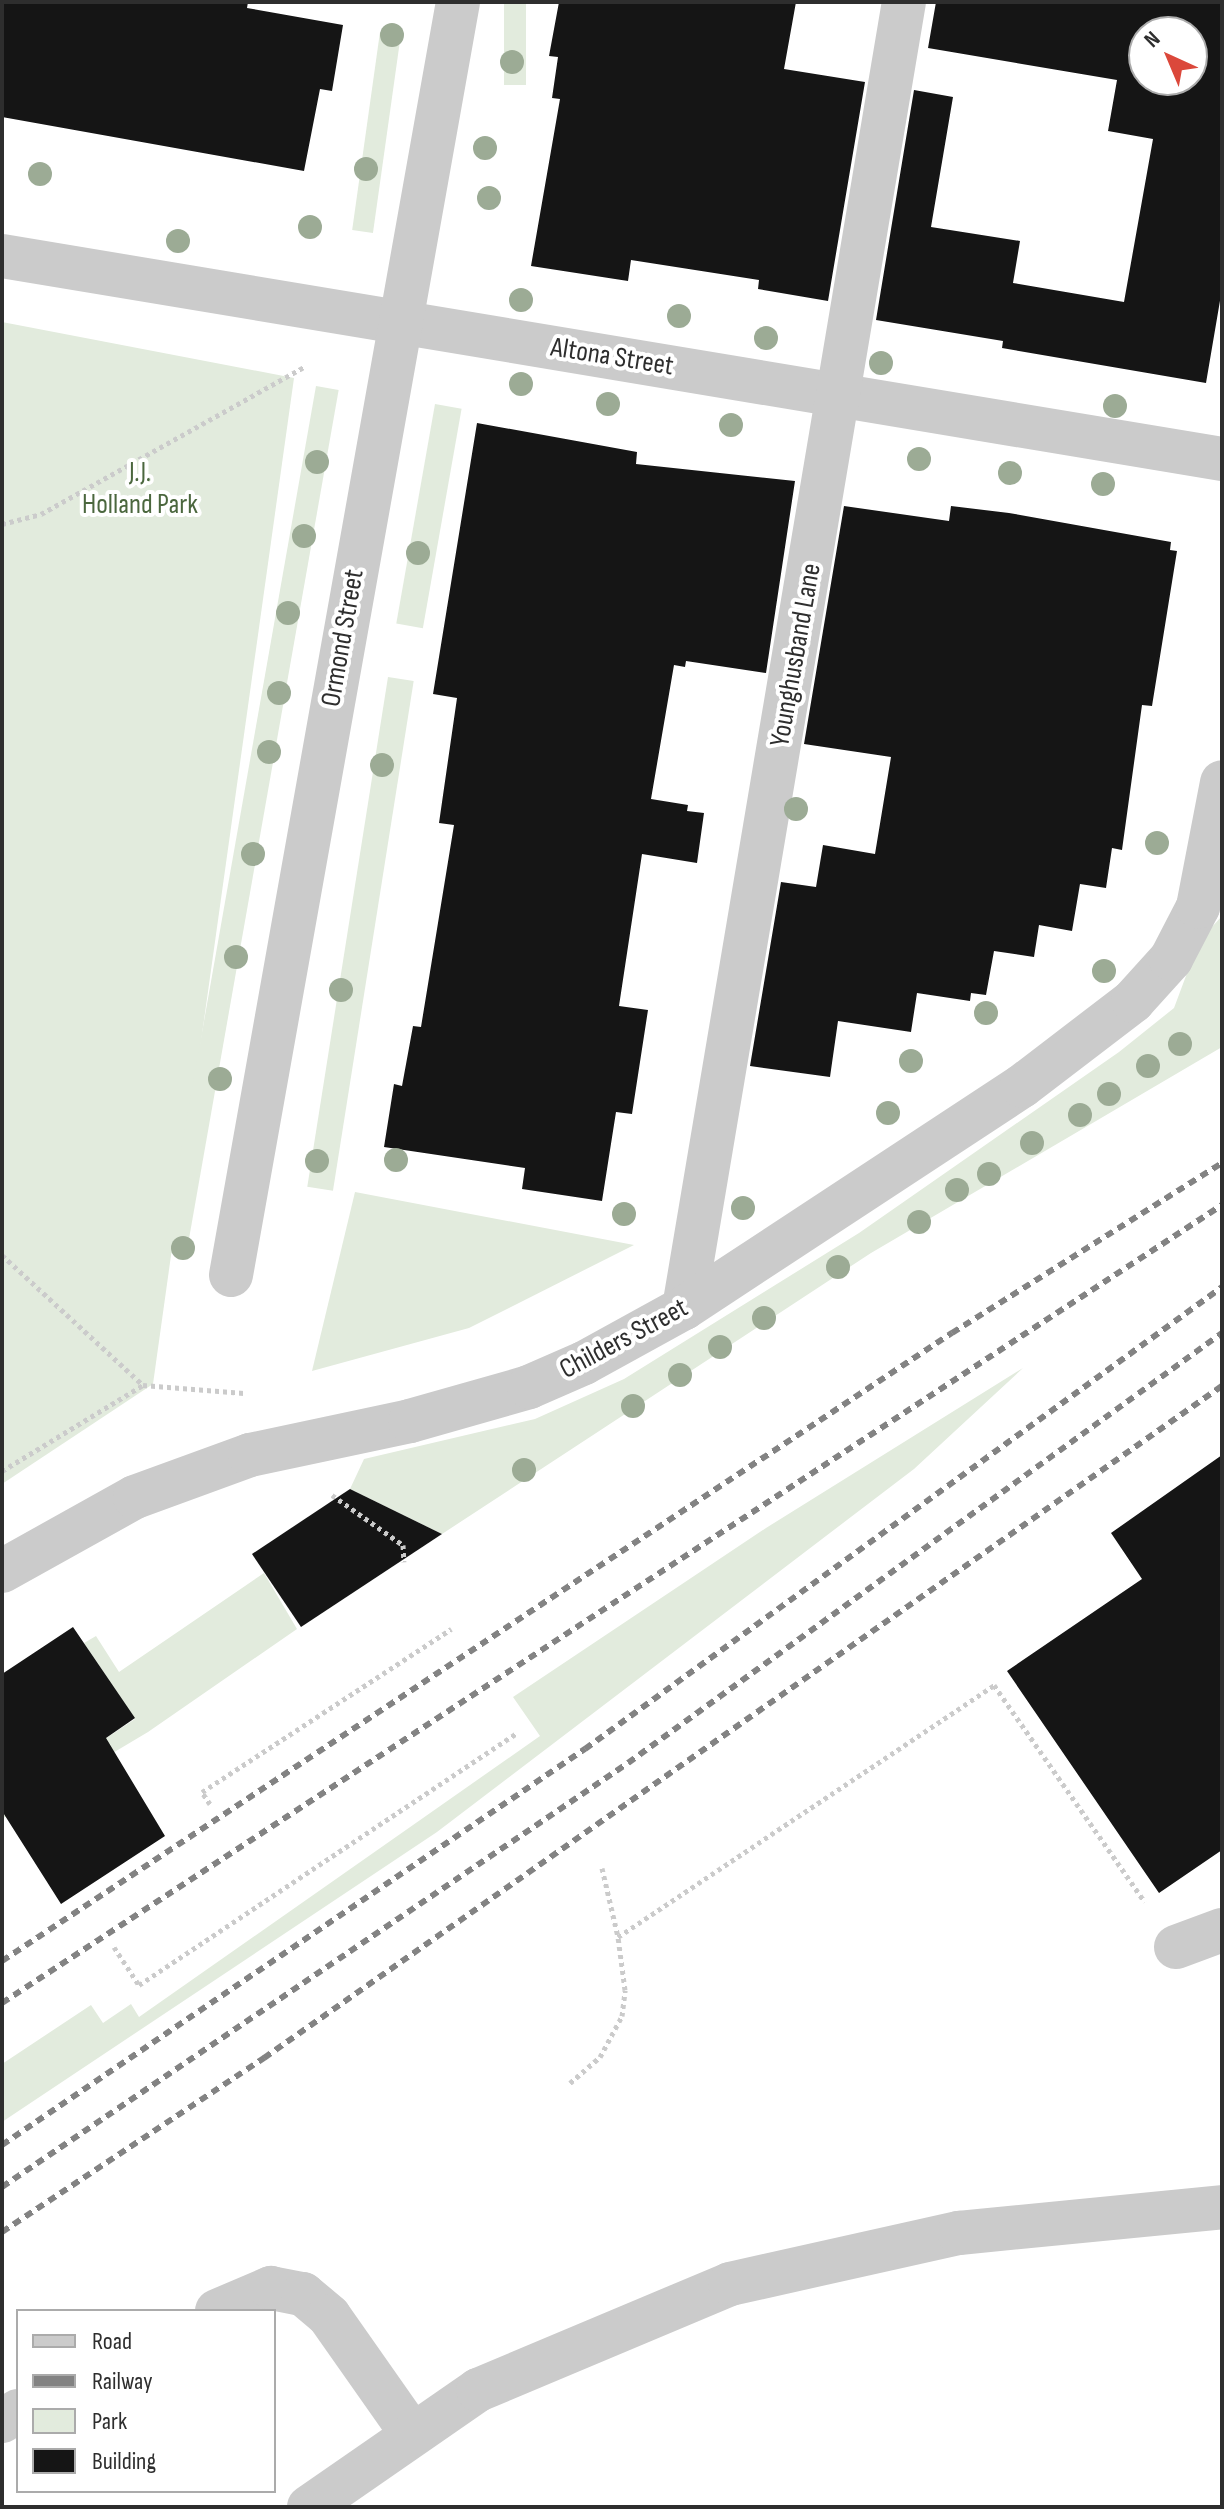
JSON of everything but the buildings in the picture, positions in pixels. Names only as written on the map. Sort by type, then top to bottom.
[{"type":"street","name":"Ormond Street","points":[[231,1275],[398,323],[458,2]]},
{"type":"street","name":"Younghusband Lane","points":[[684,1308],[904,2]]},
{"type":"street","name":"Altona Street","points":[[2,256],[1222,459]]},
{"type":"street","name":"Childers Street","points":[[2,1571],[135,1497],[250,1455],[410,1421],[529,1387],[584,1363],[684,1308],[1078,1046],[1133,1001],[1171,959],[1214,876],[1222,782]]},
{"type":"street","points":[[1176,1947],[1222,1930]]},
{"type":"street","points":[[309,2507],[478,2390],[541,2360],[730,2284],[959,2233],[1222,2207]]},
{"type":"street","points":[[222,2309],[271,2288],[303,2294],[329,2316],[412,2434]]},
{"type":"path","points":[[2,524],[41,514],[304,367]]},
{"type":"path","points":[[2,1255],[143,1385]]},
{"type":"path","points":[[2,1471],[143,1385],[244,1393]]},
{"type":"path","points":[[324,1489],[403,1545],[404,1562]]},
{"type":"path","points":[[210,1804],[202,1792],[451,1629]]},
{"type":"path","points":[[618,1937],[994,1685],[1176,1947]]},
{"type":"path","points":[[114,1947],[139,1985],[517,1733]]},
{"type":"path","points":[[570,2083],[600,2057],[622,2016],[625,1990],[618,1937],[602,1868]]},
{"type":"green space","points":[[504,2],[526,2],[526,85],[504,85]]},
{"type":"green space","points":[[380,32],[401,35],[373,233],[352,230]]},
{"type":"green space","name":"J.J. Holland Park","points":[[2,322],[294,378],[153,1384],[2,1484]]},
{"type":"green space","points":[[316,386],[339,390],[186,1256],[163,1252]]},
{"type":"green space","points":[[435,404],[462,409],[423,628],[396,624]]},
{"type":"green space","points":[[388,677],[414,681],[333,1191],[307,1187]]},
{"type":"green space","points":[[1222,916],[1222,1047],[871,1253],[442,1534],[350,1489],[364,1459],[535,1419],[624,1379],[859,1233],[1119,1052],[1174,1008],[1199,941]]},
{"type":"green space","points":[[355,1192],[634,1245],[469,1328],[312,1371]]},
{"type":"green space","points":[[1023,1368],[914,1469],[437,1832],[2,2122],[2,2064],[91,2005],[103,2023],[131,2004],[139,2017],[540,1736],[513,1697],[766,1528]]},
{"type":"green space","points":[[264,1573],[297,1629],[148,1732],[2,1819],[2,1807],[135,1719],[84,1643],[96,1636],[119,1672]]},
{"type":"railway","points":[[2,1961],[952,1333],[1222,1163]]},
{"type":"railway","points":[[2,2003],[1222,1205]]},
{"type":"railway","points":[[2,2145],[585,1749],[1222,1287]]},
{"type":"railway","points":[[2,2187],[628,1763],[1222,1333]]},
{"type":"railway","points":[[2,2232],[264,2058],[1222,1386]]}]
